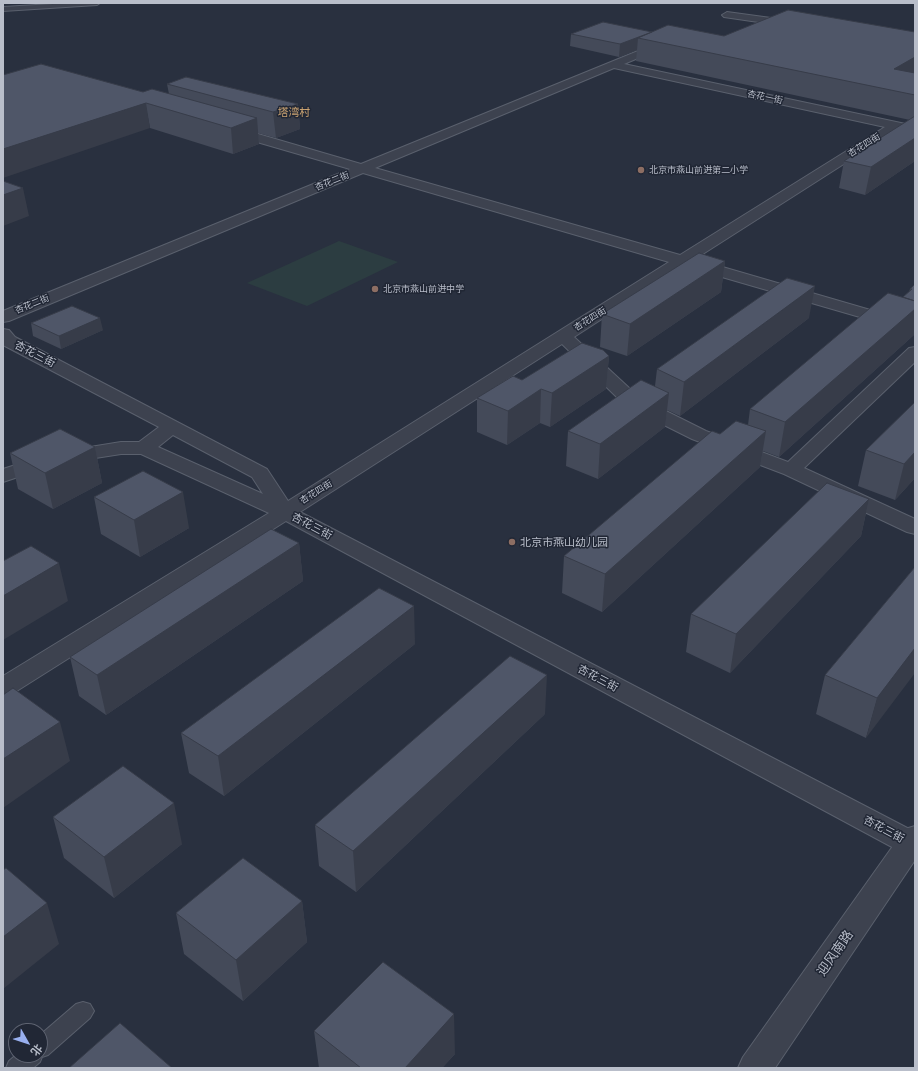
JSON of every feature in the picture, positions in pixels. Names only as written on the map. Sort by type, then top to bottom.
[{"type":"street","points":[[727,15],[802,25]]},
{"type":"street","name":"杏花二街","points":[[3,317],[660,45]]},
{"type":"street","name":"杏花一街","points":[[614,65],[915,130]]},
{"type":"street","name":"杏花四街","points":[[3,688],[285,512],[895,126]]},
{"type":"street","points":[[219,127],[915,328]]},
{"type":"street","name":"杏花三街","points":[[3,334],[9,341],[260,472],[285,512]]},
{"type":"street","points":[[563,336],[633,402],[700,435],[791,470],[915,527]]},
{"type":"street","points":[[791,470],[915,352]]},
{"type":"street","points":[[3,476],[53,459],[121,448],[144,448],[173,426]]},
{"type":"street","name":"杏花三街","points":[[144,448],[285,512],[914,842]]},
{"type":"street","name":"迎风南路","points":[[755,1068],[914,842]]},
{"type":"lane","points":[[3,9],[96,3]]},
{"type":"lane","points":[[48,1041],[83,1011]]},
{"type":"shaded area","points":[[339,241],[398,262],[307,306],[247,283]]},
{"type":"building","points":[[788,10],[915,32],[915,57],[894,69],[915,73],[915,95],[638,38],[668,25],[724,36]]},
{"type":"building","points":[[603,22],[652,32],[620,44],[571,34]]},
{"type":"building","points":[[41,64],[143,92],[152,89],[257,118],[231,128],[146,103],[3,149],[3,75]]},
{"type":"building","points":[[186,77],[298,104],[273,112],[167,84]]},
{"type":"building","points":[[915,116],[915,138],[871,167],[844,161]]},
{"type":"building","points":[[3,181],[23,188],[3,195]]},
{"type":"building","points":[[699,253],[725,261],[630,324],[602,314]]},
{"type":"building","points":[[787,278],[815,286],[684,382],[657,369]]},
{"type":"building","points":[[915,284],[915,301],[903,297],[912,289],[910,289]]},
{"type":"building","points":[[888,293],[915,301],[915,309],[785,422],[750,409]]},
{"type":"building","points":[[72,306],[100,318],[59,336],[31,323]]},
{"type":"building","points":[[582,343],[603,350],[609,356],[552,393],[541,389],[508,411],[477,398],[513,376],[522,380]]},
{"type":"building","points":[[641,380],[669,393],[600,444],[568,431]]},
{"type":"building","points":[[915,402],[915,452],[904,464],[866,450]]},
{"type":"building","points":[[736,421],[766,431],[605,574],[564,556],[712,431],[720,434]]},
{"type":"building","points":[[60,429],[95,447],[45,473],[10,453]]},
{"type":"building","points":[[143,471],[183,492],[134,520],[94,497]]},
{"type":"building","points":[[827,483],[869,499],[736,634],[691,614]]},
{"type":"building","points":[[271,529],[299,543],[97,675],[70,657]]},
{"type":"building","points":[[31,546],[59,563],[3,596],[3,561]]},
{"type":"building","points":[[915,567],[915,648],[877,698],[825,675]]},
{"type":"building","points":[[379,588],[414,606],[218,756],[181,733]]},
{"type":"building","points":[[510,656],[547,675],[353,851],[315,825]]},
{"type":"building","points":[[13,688],[60,722],[3,759],[3,695]]},
{"type":"building","points":[[123,766],[174,803],[104,857],[53,817]]},
{"type":"building","points":[[243,858],[302,901],[236,960],[176,913]]},
{"type":"building","points":[[6,868],[47,903],[3,937],[3,870]]},
{"type":"building","points":[[383,962],[454,1014],[405,1068],[361,1068],[314,1031]]},
{"type":"building","points":[[120,1023],[172,1068],[69,1068]]},
{"type":"place","name":"北京市燕山前进第二小学","points":[[641,170]]},
{"type":"place","name":"北京市燕山前进中学","points":[[375,289]]},
{"type":"place","name":"北京市燕山幼儿园","points":[[512,542]]},
{"type":"district","name":"塔湾村","points":[[294,112]]}]
